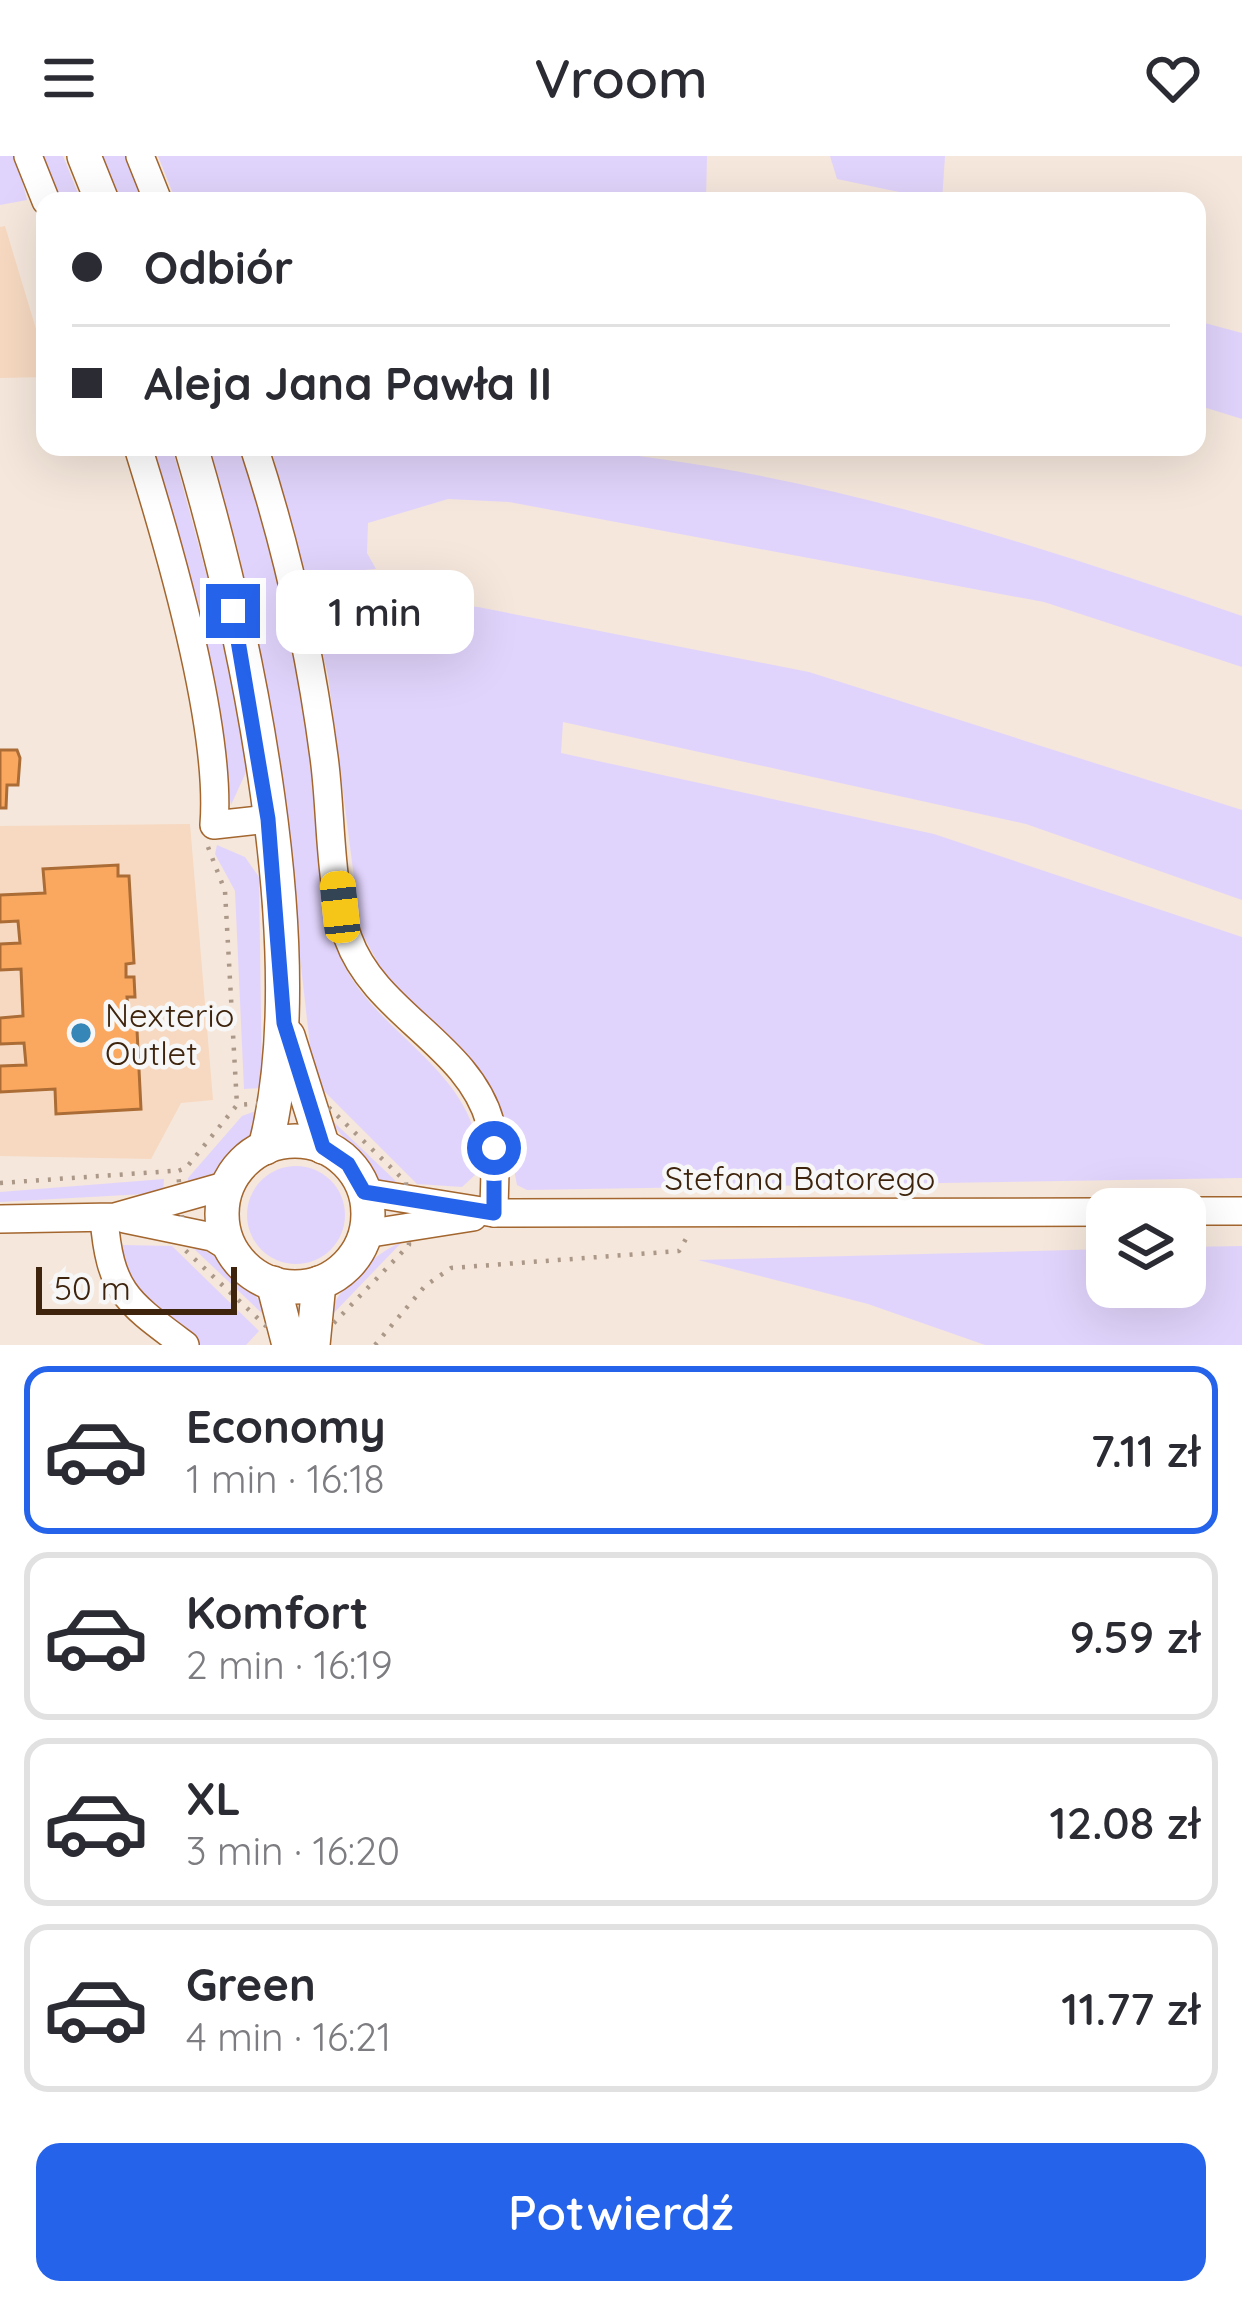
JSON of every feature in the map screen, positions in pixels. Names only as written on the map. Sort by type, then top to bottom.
[{"type":"main road","points":[[84,156],[98,192]]},
{"type":"main road","points":[[192,456],[239,637],[268,819],[284,1023],[323,1147]]},
{"type":"main road","points":[[265,1148],[284,1023]]},
{"type":"main road","points":[[295,1140],[323,1147],[348,1164],[364,1192],[365,1234],[347,1264],[320,1283],[273,1283],[247,1268],[230,1247],[222,1218],[228,1185],[243,1163],[265,1148],[295,1140]]},
{"type":"main road","points":[[273,1283],[282,1336]]},
{"type":"main road","points":[[320,1283],[320,1337]]},
{"type":"street","points":[[28,156],[42,192]]},
{"type":"street","points":[[140,156],[154,192]]},
{"type":"street","points":[[141,456],[172,566],[198,690],[216,800],[214,825],[268,819]]},
{"type":"street","points":[[257,456],[285,551],[314,682],[346,932],[370,982],[457,1066],[482,1101],[494,1148],[494,1213]]},
{"type":"street","points":[[110,1217],[228,1185]]},
{"type":"street","name":"Stefana Batorego","points":[[364,1192],[494,1213],[1086,1212]]},
{"type":"street","points":[[1206,1211],[1242,1211]]},
{"type":"street","name":"Stefana Batorego","points":[[365,1234],[494,1213]]},
{"type":"street","points":[[110,1217],[109,1268],[117,1286],[140,1312],[185,1345]]},
{"type":"street","points":[[0,1219],[110,1217],[212,1237],[230,1247]]},
{"type":"path","points":[[214,825],[208,850],[226,891],[237,1105]]},
{"type":"path","points":[[314,1098],[326,1102],[403,1179],[410,1193]]},
{"type":"path","points":[[0,1184],[178,1171],[237,1105],[263,1102]]},
{"type":"path","points":[[178,1171],[179,1192]]},
{"type":"path","points":[[375,1345],[425,1286],[451,1268],[679,1251],[686,1244],[691,1214]]},
{"type":"path","points":[[181,1238],[206,1272],[262,1324],[282,1336]]},
{"type":"path","points":[[320,1337],[409,1245],[410,1238]]},
{"type":"shaded area","points":[[0,156],[16,156],[27,200],[0,205]]},
{"type":"shaded area","points":[[38,156],[63,156],[77,192],[52,192]]},
{"type":"shaded area","points":[[101,156],[126,156],[140,192],[115,192]]},
{"type":"shaded area","points":[[158,156],[707,156],[706,192],[172,192]]},
{"type":"shaded area","points":[[830,156],[945,156],[943,192],[899,192],[837,179]]},
{"type":"shaded area","points":[[5,226],[36,329],[36,377],[0,378],[0,227]]},
{"type":"shaded area","points":[[1206,323],[1242,333],[1242,419],[1206,408]]},
{"type":"shaded area","points":[[151,456],[174,456],[215,606],[247,770],[231,805],[207,675]]},
{"type":"shaded area","points":[[212,456],[242,456],[278,574],[304,705],[316,835],[332,933],[355,983],[435,1067],[467,1113],[476,1139],[475,1175],[462,1187],[417,1184],[314,1081],[274,728],[239,553]]},
{"type":"shaded area","points":[[273,456],[632,456],[737,471],[992,534],[1242,616],[1242,667],[1044,602],[509,502],[448,499],[368,523],[367,553],[376,569],[340,572],[343,596],[478,607],[809,672],[1242,810],[1242,900],[1026,824],[563,722],[561,753],[934,834],[1242,937],[1242,1178],[527,1190],[517,1185],[505,1124],[489,1084],[388,981],[361,932],[328,675]]},
{"type":"shaded area","points":[[190,824],[213,1100],[181,1103],[151,1159],[0,1156],[0,826]]},
{"type":"shaded area","points":[[217,845],[245,857],[259,877],[262,1088],[244,1089],[235,891],[215,854]]},
{"type":"shaded area","points":[[320,1109],[400,1185],[378,1179]]},
{"type":"shaded area","points":[[263,1112],[242,1147],[188,1188],[188,1178],[242,1116]]},
{"type":"shaded area","points":[[296,1166],[323,1174],[337,1188],[345,1215],[337,1242],[323,1256],[296,1264],[269,1256],[255,1242],[247,1215],[255,1188],[269,1174]]},
{"type":"shaded area","points":[[164,1179],[163,1193],[0,1202],[0,1192]]},
{"type":"shaded area","points":[[402,1242],[329,1318],[339,1295],[357,1273]]},
{"type":"shaded area","points":[[123,1245],[172,1246],[259,1331],[246,1345],[198,1345],[185,1339],[157,1318],[133,1289],[122,1259]]},
{"type":"shaded area","points":[[190,1245],[236,1274],[256,1296],[267,1318]]},
{"type":"shaded area","points":[[1242,1246],[1242,1345],[985,1345],[868,1304],[698,1260],[1086,1250],[1086,1308],[1206,1308],[1206,1247]]},
{"type":"building","points":[[0,750],[17,750],[20,758],[18,785],[7,785],[6,808],[0,808]]},
{"type":"building","points":[[118,865],[118,876],[129,876],[134,963],[126,964],[126,977],[134,977],[135,997],[127,997],[128,1011],[136,1010],[141,1109],[56,1114],[55,1089],[0,1092],[0,1066],[26,1065],[24,1043],[0,1044],[0,1018],[23,1016],[21,969],[0,970],[0,944],[20,943],[18,921],[0,922],[0,895],[45,893],[43,869]]},
{"type":"place","name":"Nexterio Outlet","points":[[81,1033]]},
{"type":"route","points":[[233,611],[268,819],[284,1023],[310,1119],[323,1147],[348,1164],[364,1192],[494,1213],[494,1148]]}]
